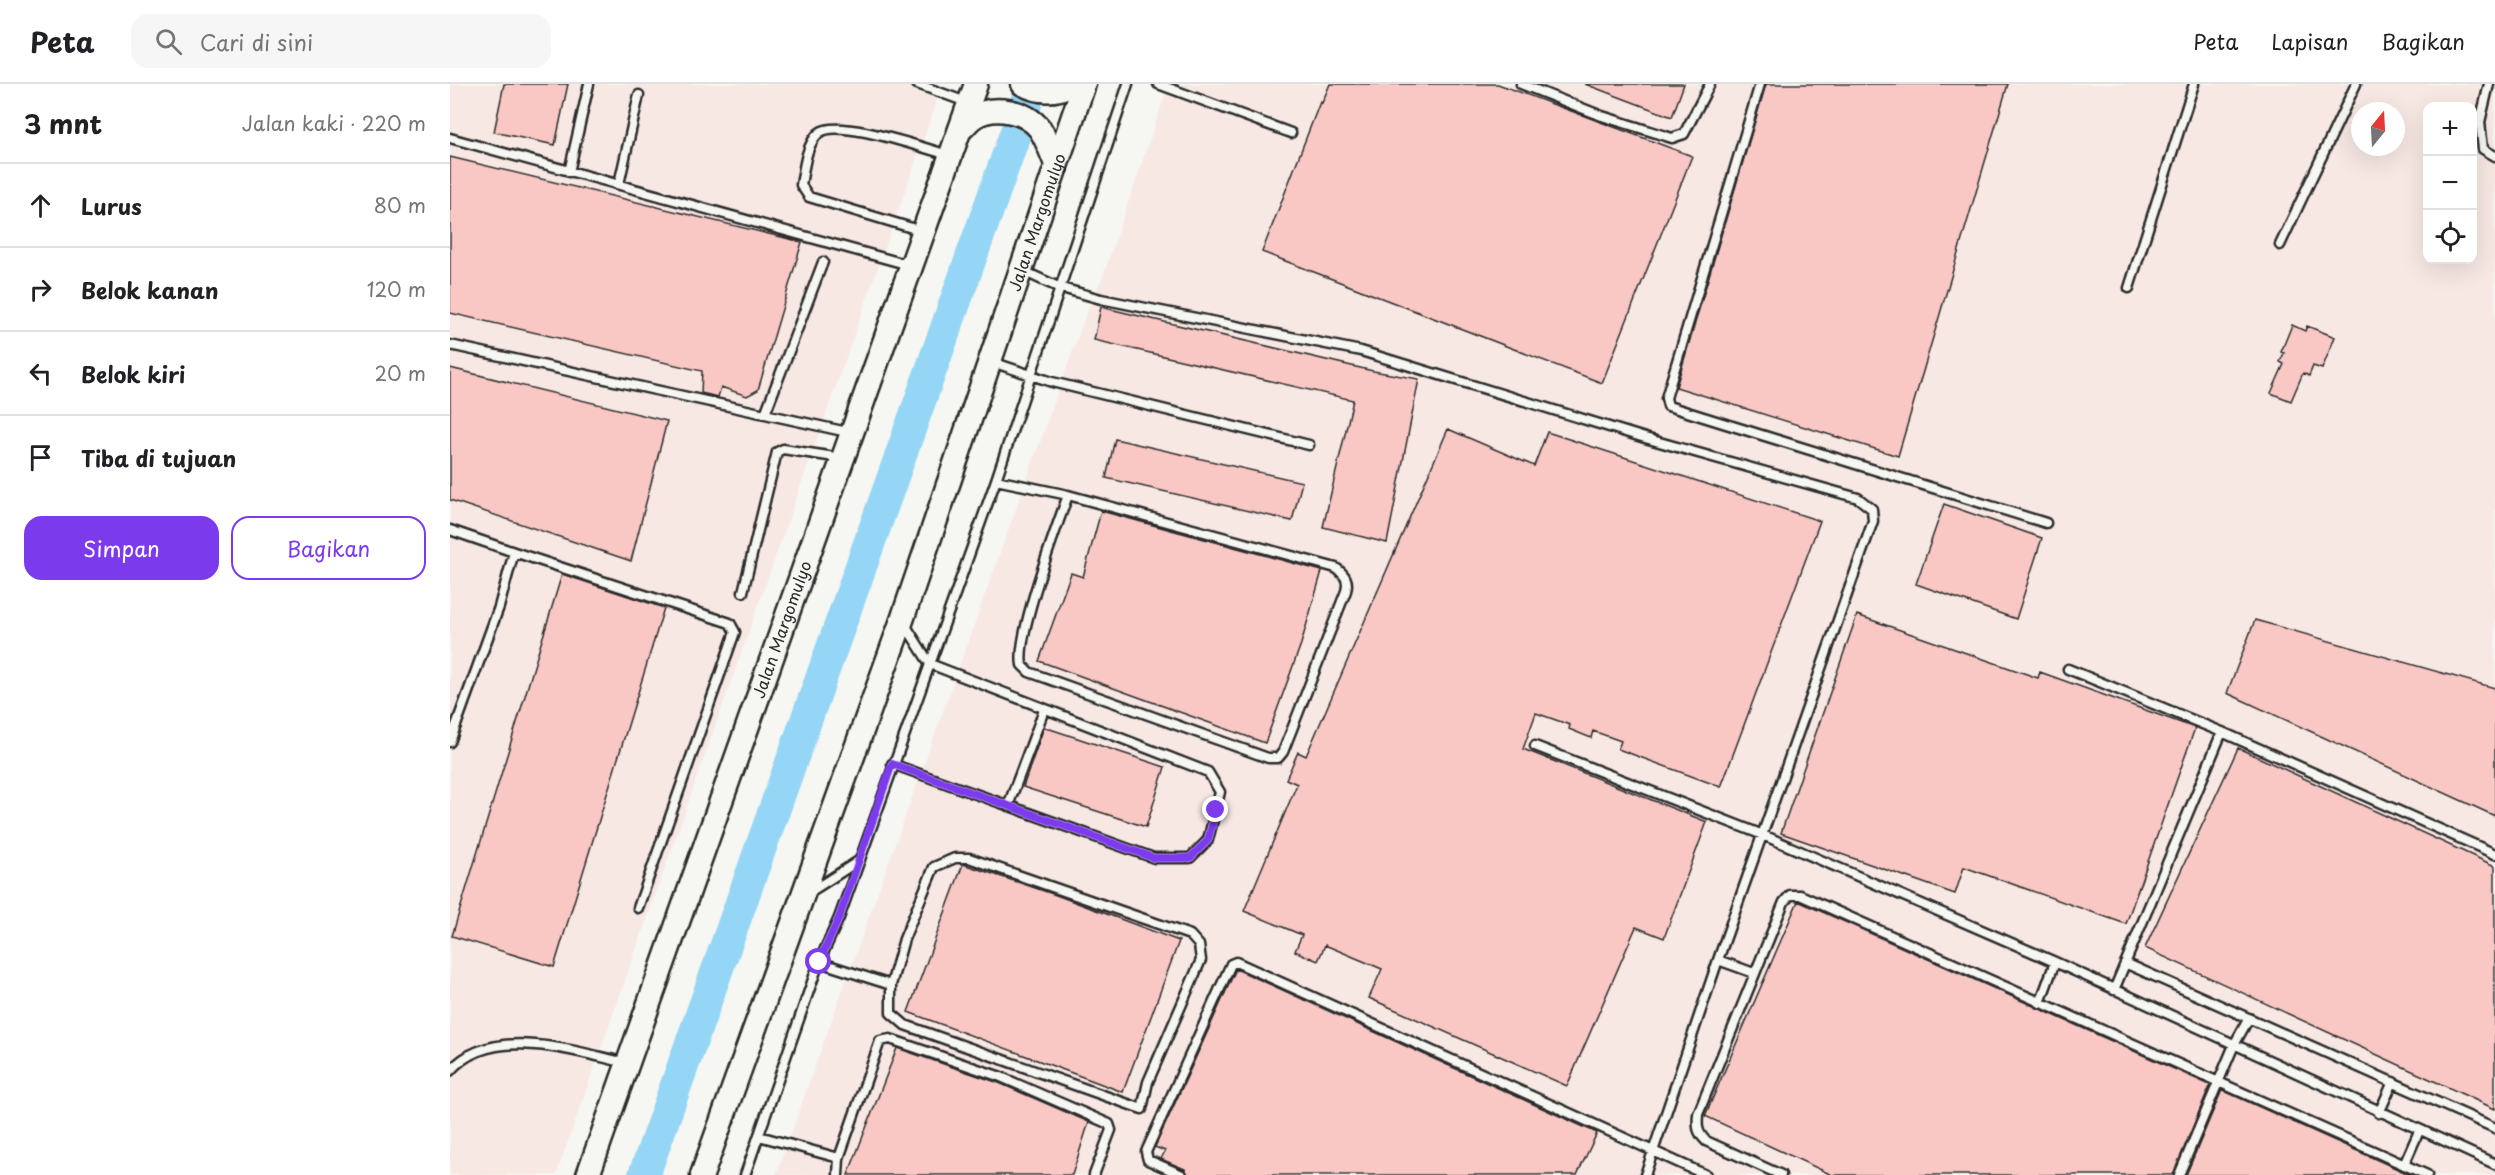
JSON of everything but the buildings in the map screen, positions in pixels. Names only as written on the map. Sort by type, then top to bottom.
[{"type":"main road","points":[[1023,84],[1040,91],[1055,91],[1072,84]]},
{"type":"main road","name":"Jalan Margomulyo","points":[[702,1175],[902,620],[1020,270],[1054,158],[1084,84]]},
{"type":"main road","name":"Jalan Margomulyo","points":[[588,1175],[913,266],[950,156],[970,108]]},
{"type":"main road","points":[[970,108],[1020,114],[1039,128],[1054,158]]},
{"type":"lane","points":[[569,172],[589,84]]},
{"type":"lane","points":[[917,84],[970,108]]},
{"type":"lane","points":[[745,1175],[819,962],[839,918],[892,764],[996,480],[1032,375],[1058,287],[1128,84]]},
{"type":"lane","points":[[1158,84],[1291,132]]},
{"type":"lane","points":[[1521,84],[1602,116],[1672,138],[1684,134],[1710,84]]},
{"type":"lane","points":[[1761,84],[1666,398],[1668,406],[2046,523]]},
{"type":"lane","points":[[2129,288],[2194,84]]},
{"type":"lane","points":[[2280,245],[2356,84]]},
{"type":"lane","points":[[2489,84],[2480,122],[2483,149],[2495,156]]},
{"type":"lane","points":[[619,184],[639,95]]},
{"type":"lane","points":[[925,232],[809,196],[801,184],[810,145],[818,133],[835,127],[881,136],[950,156]]},
{"type":"lane","points":[[450,138],[913,266]]},
{"type":"lane","points":[[765,414],[823,262]]},
{"type":"lane","points":[[1020,270],[1058,287],[1101,299],[1361,351],[1645,438],[1858,498],[1872,509],[1874,521],[1718,960],[1646,1175]]},
{"type":"lane","points":[[450,345],[852,433]]},
{"type":"lane","points":[[988,361],[1032,375],[1309,445]]},
{"type":"lane","points":[[743,592],[777,452],[783,449],[843,458]]},
{"type":"lane","points":[[996,480],[1068,495],[1336,568],[1345,575],[1348,583],[1346,591],[1283,752],[1278,758],[1268,758],[1029,672],[1022,665],[1022,645],[1046,558],[1068,495]]},
{"type":"lane","points":[[450,530],[730,623],[735,632],[638,908]]},
{"type":"lane","points":[[450,741],[499,607],[514,552]]},
{"type":"lane","points":[[892,764],[1154,858],[1190,858],[1208,840],[1220,792],[1208,772],[930,664],[902,620]]},
{"type":"lane","points":[[2068,669],[2222,732],[2495,854]]},
{"type":"lane","points":[[1008,806],[1044,710]]},
{"type":"lane","points":[[2114,990],[2222,732]]},
{"type":"lane","points":[[1535,746],[1763,835],[2055,962],[2379,1113],[2495,1164]]},
{"type":"lane","points":[[956,858],[969,858],[1190,935],[1199,945],[1201,960],[1148,1082],[1142,1109],[905,1024],[891,1013],[891,985],[904,939],[934,867],[956,858]]},
{"type":"lane","points":[[800,898],[860,859]]},
{"type":"lane","points":[[1781,1175],[1706,1141],[1698,1133],[1698,1114],[1754,973],[1784,902],[1790,895],[1800,895],[2427,1175]]},
{"type":"lane","points":[[1718,960],[1754,973]]},
{"type":"lane","points":[[819,962],[891,985]]},
{"type":"lane","points":[[1182,1175],[1148,1160],[1146,1152],[1231,964],[1236,962],[1706,1175]]},
{"type":"lane","points":[[2040,1003],[2055,962]]},
{"type":"lane","points":[[2125,963],[2495,1128]]},
{"type":"lane","points":[[2179,1175],[2234,1045],[2249,1018]]},
{"type":"lane","points":[[838,1175],[838,1158],[880,1041],[890,1039],[1001,1077],[1109,1124],[1111,1130],[1094,1175]]},
{"type":"lane","points":[[450,1071],[458,1062],[483,1050],[507,1045],[540,1044],[628,1064]]},
{"type":"lane","points":[[2379,1113],[2393,1082]]},
{"type":"lane","points":[[2404,1165],[2419,1131]]},
{"type":"lane","points":[[759,1136],[838,1158]]},
{"type":"shaded area","points":[[450,84],[943,84],[556,1175],[450,1175]]},
{"type":"shaded area","points":[[1169,84],[2495,84],[2495,1175],[776,1175],[1088,309],[1103,276]]},
{"type":"waterway","points":[[644,1175],[1033,84]]},
{"type":"route","points":[[819,962],[839,918],[892,764],[1154,858],[1190,858],[1208,840],[1216,810]]}]
